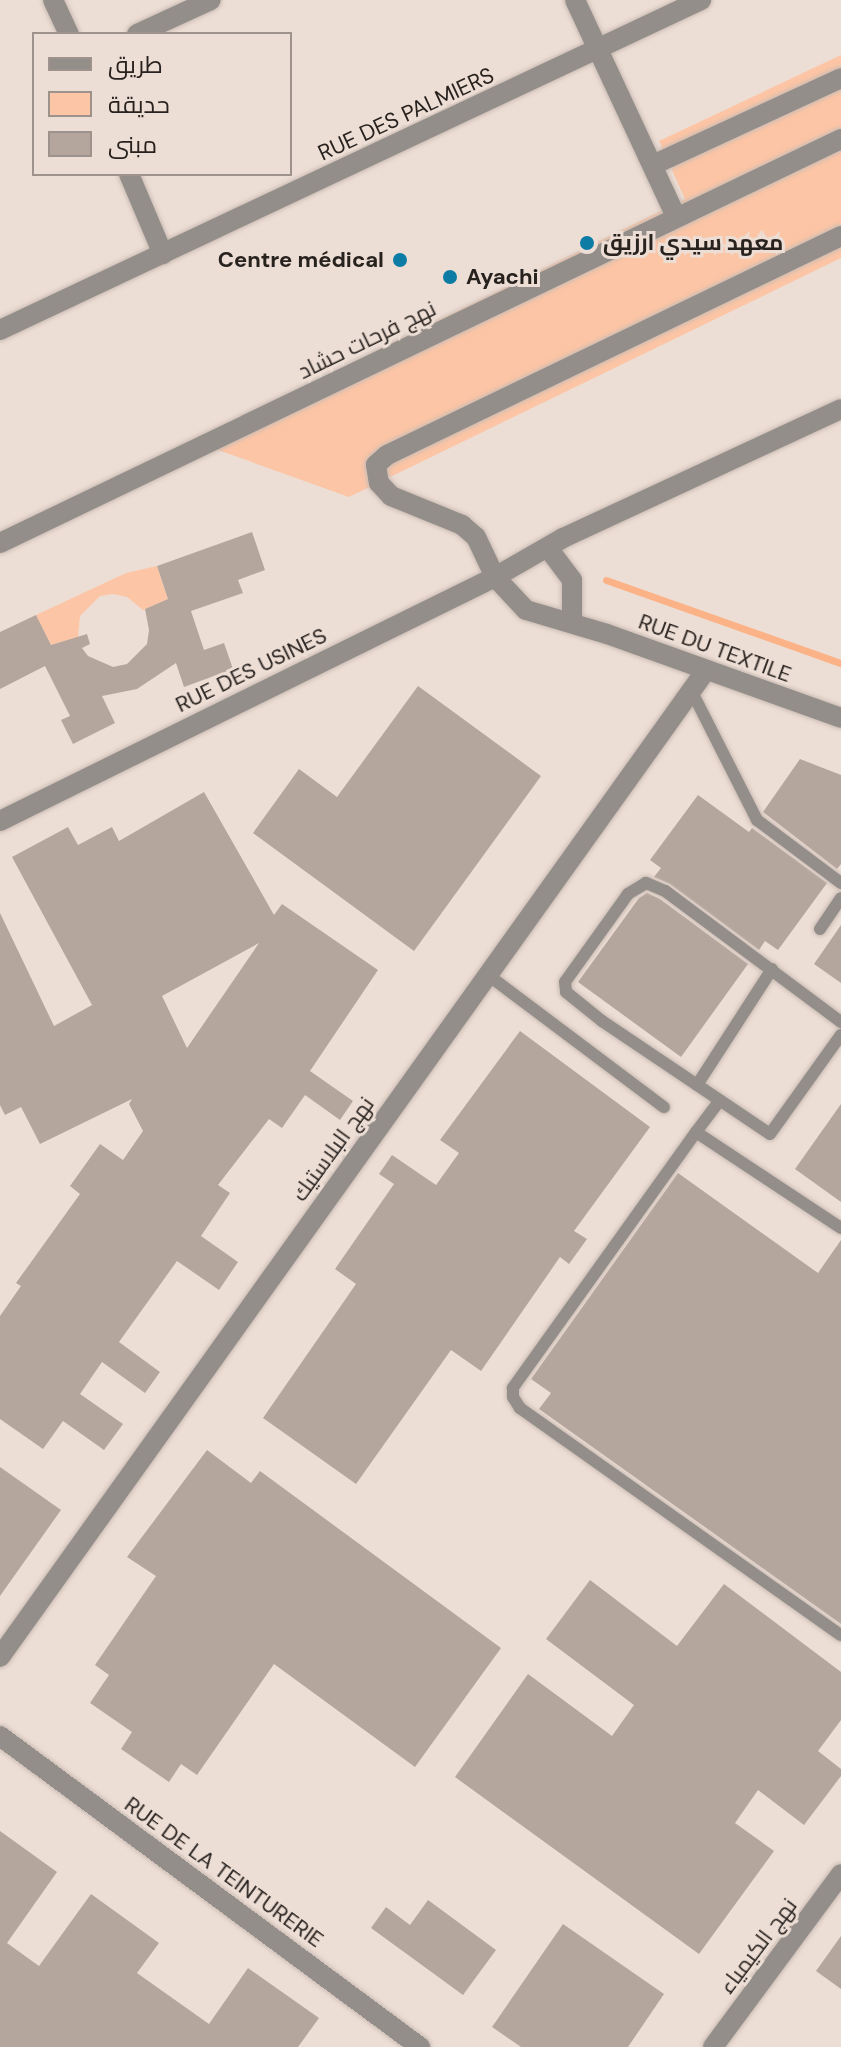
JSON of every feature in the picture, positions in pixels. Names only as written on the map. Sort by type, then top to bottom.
[{"type":"street","points":[[53,0],[68,32]]},
{"type":"street","points":[[141,32],[211,0]]},
{"type":"street","points":[[575,0],[676,217]]},
{"type":"street","name":"RUE DES PALMIERS","points":[[0,330],[701,0]]},
{"type":"street","points":[[653,165],[841,78]]},
{"type":"street","name":"نهج فرحات حشاد","points":[[0,543],[841,139]]},
{"type":"street","points":[[130,176],[163,254]]},
{"type":"street","name":"RUE DU TEXTILE","points":[[841,236],[387,455],[376,465],[379,483],[391,496],[462,525],[476,537],[495,577],[526,610],[572,622],[841,718]]},
{"type":"street","name":"RUE DES USINES","points":[[0,821],[495,577],[593,525],[841,409]]},
{"type":"street","points":[[548,548],[572,580],[572,622]]},
{"type":"street","name":"نهج البلاستيك","points":[[0,1657],[706,670]]},
{"type":"street","name":"RUE DE LA TEINTURERIE","points":[[0,1736],[420,2047]]},
{"type":"street","name":"نهج الكيمياء","points":[[713,2047],[841,1874]]},
{"type":"lane","points":[[691,690],[757,820],[841,883]]},
{"type":"lane","points":[[841,1022],[665,891],[646,883],[628,894],[565,982],[566,992],[602,1021],[770,1134],[841,1035]]},
{"type":"lane","points":[[820,929],[841,898]]},
{"type":"lane","points":[[697,1085],[772,969]]},
{"type":"lane","points":[[488,975],[664,1107]]},
{"type":"lane","points":[[719,1101],[513,1388],[513,1397],[520,1408],[841,1635]]},
{"type":"lane","points":[[696,1132],[841,1228]]},
{"type":"green space","points":[[841,55],[841,258],[349,497],[193,441],[685,199],[659,141]]},
{"type":"green space","points":[[157,566],[168,599],[143,610],[127,597],[113,594],[100,596],[80,616],[78,637],[51,645],[36,615],[126,573]]},
{"type":"building","points":[[252,532],[265,570],[238,580],[243,593],[191,611],[204,650],[224,643],[233,669],[184,687],[176,663],[137,689],[102,696],[115,723],[73,744],[61,720],[70,716],[45,666],[0,689],[0,632],[36,615],[51,645],[87,634],[90,644],[82,648],[88,656],[113,667],[127,664],[147,644],[149,630],[145,609],[168,599],[157,566]]},
{"type":"building","points":[[418,686],[541,776],[414,951],[253,833],[299,769],[337,797]]},
{"type":"building","points":[[800,759],[841,775],[841,864],[837,869],[763,812]]},
{"type":"building","points":[[204,792],[274,915],[282,904],[378,970],[310,1071],[353,1101],[340,1120],[305,1095],[282,1128],[269,1119],[218,1185],[230,1193],[201,1236],[238,1262],[219,1290],[177,1261],[119,1342],[160,1372],[145,1393],[102,1362],[80,1394],[123,1424],[104,1450],[63,1421],[43,1449],[0,1419],[0,1316],[21,1286],[16,1283],[80,1194],[70,1186],[100,1144],[123,1160],[143,1131],[129,1104],[132,1099],[40,1144],[21,1107],[5,1115],[0,1105],[0,913],[54,1026],[92,1005],[12,857],[68,827],[78,845],[112,827],[119,841]],"holes":[[[259,943],[187,1048],[162,996]]]},
{"type":"building","points":[[698,795],[749,832],[752,828],[827,883],[778,950],[765,941],[759,950],[670,884],[654,877],[661,868],[650,860]]},
{"type":"building","points":[[647,893],[660,899],[748,964],[681,1057],[578,982],[639,898]]},
{"type":"building","points":[[841,925],[841,983],[814,964]]},
{"type":"building","points":[[520,1031],[650,1127],[574,1231],[587,1239],[569,1264],[560,1257],[481,1371],[451,1350],[356,1484],[263,1418],[356,1284],[335,1269],[394,1184],[379,1174],[392,1155],[436,1185],[459,1153],[440,1140]]},
{"type":"building","points":[[841,1104],[841,1202],[795,1169]]},
{"type":"building","points":[[678,1173],[818,1273],[841,1240],[841,1624],[539,1409],[551,1393],[531,1379]]},
{"type":"building","points":[[207,1450],[251,1483],[260,1471],[501,1648],[415,1767],[274,1664],[197,1775],[181,1764],[169,1782],[121,1749],[132,1732],[90,1703],[109,1675],[95,1665],[156,1576],[127,1557]]},
{"type":"building","points":[[0,1467],[61,1510],[0,1596]]},
{"type":"building","points":[[590,1580],[677,1646],[724,1584],[841,1672],[841,1720],[818,1751],[841,1769],[841,1776],[804,1825],[758,1790],[735,1823],[774,1851],[699,1954],[455,1777],[528,1674],[612,1736],[634,1705],[546,1639]]},
{"type":"building","points":[[0,1831],[57,1872],[7,1943],[39,1966],[91,1894],[159,1943],[137,1973],[209,2024],[248,1968],[319,2018],[298,2047],[0,2047]]},
{"type":"building","points":[[428,1900],[496,1950],[463,1995],[371,1928],[386,1907],[410,1925]]},
{"type":"building","points":[[563,1924],[664,1994],[628,2047],[521,2047],[492,2027]]},
{"type":"building","points":[[841,1936],[841,1989],[816,1971]]},
{"type":"waterway","points":[[606,580],[841,663]]},
{"type":"place","name":"معهد سيدي ارزيق","points":[[587,243]]},
{"type":"place","name":"Centre médical","points":[[400,260]]},
{"type":"place","name":"Ayachi","points":[[450,277]]}]
